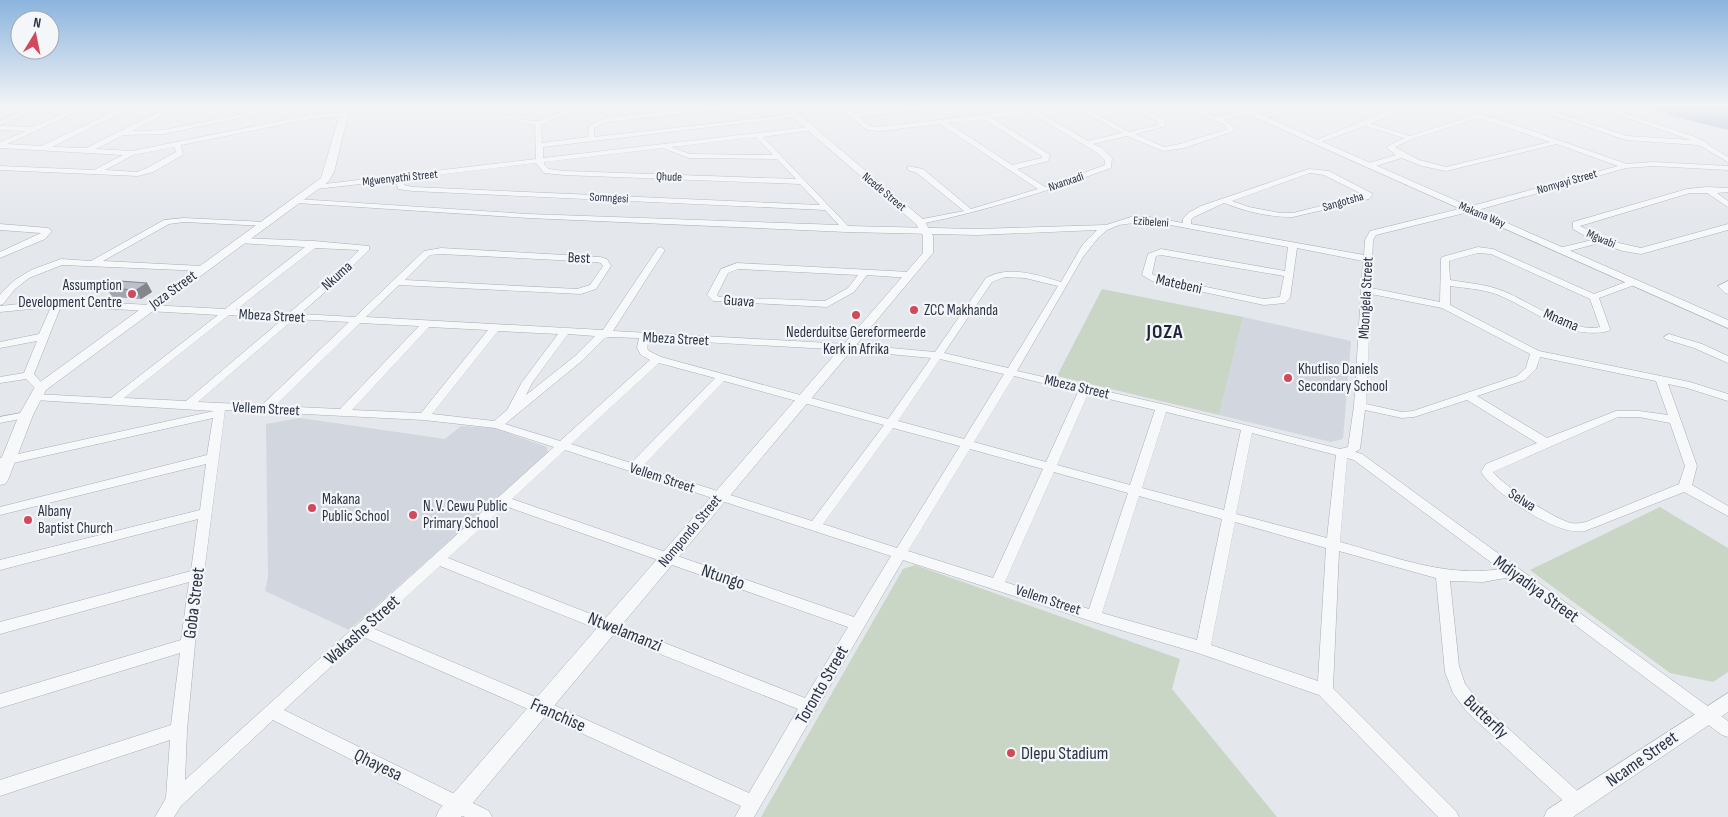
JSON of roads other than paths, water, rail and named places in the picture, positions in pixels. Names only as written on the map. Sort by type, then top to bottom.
[{"type":"street","points":[[41,149],[49,145]]},
{"type":"street","points":[[86,151],[98,145]]},
{"type":"street","points":[[0,146],[132,153],[171,145]]},
{"type":"street","points":[[0,168],[128,175],[143,173],[180,152],[177,145]]},
{"type":"street","name":"Joza Street","points":[[0,480],[4,461],[38,392],[202,269],[316,188],[329,172],[336,145]]},
{"type":"street","points":[[540,145],[540,162]]},
{"type":"street","name":"Mgwenyathi Street","points":[[316,188],[681,145]]},
{"type":"street","points":[[767,145],[847,229]]},
{"type":"street","name":"Ncede Street","points":[[829,145],[920,222],[929,243]]},
{"type":"street","points":[[977,145],[1044,190]]},
{"type":"street","points":[[1011,168],[1045,158],[1046,155],[1030,145]]},
{"type":"street","name":"Nxanxadi","points":[[920,222],[970,212],[1044,190],[1108,166],[1109,160],[1106,154],[1091,145]]},
{"type":"street","points":[[1154,145],[1174,148],[1183,145]]},
{"type":"street","name":"Makana Way","points":[[1323,145],[1728,324]]},
{"type":"street","points":[[1394,145],[1390,147],[1403,155],[1434,168],[1451,168],[1544,145]]},
{"type":"street","points":[[1566,145],[1626,166]]},
{"type":"street","points":[[1707,145],[1728,160]]},
{"type":"street","points":[[665,147],[689,156],[756,159],[778,157]]},
{"type":"street","points":[[95,173],[132,153]]},
{"type":"street","points":[[1369,166],[1403,155]]},
{"type":"street","name":"Qhude","points":[[540,162],[543,169],[564,173],[803,182]]},
{"type":"street","name":"Nomyayi Street","points":[[1468,209],[1626,166],[1653,164],[1728,168]]},
{"type":"street","points":[[911,168],[920,171],[970,212]]},
{"type":"street","name":"Sangotsha","points":[[1187,225],[1190,215],[1225,201],[1309,171],[1326,173],[1369,194],[1366,197],[1287,215],[1247,210],[1225,201]]},
{"type":"street","name":"Somngesi","points":[[399,178],[400,187],[413,189],[827,208]]},
{"type":"street","points":[[1707,189],[1728,190]]},
{"type":"street","points":[[1707,189],[1728,206]]},
{"type":"street","name":"Mgwabi","points":[[1707,189],[1690,191],[1576,224],[1579,229],[1601,240],[1628,250],[1641,251],[1728,227]]},
{"type":"street","points":[[297,201],[528,216],[847,229],[977,232],[1106,227]]},
{"type":"street","name":"Mbongela Street","points":[[1342,452],[1354,449],[1360,406],[1369,240],[1373,233],[1468,209]]},
{"type":"street","name":"Ezibeleni","points":[[967,444],[1064,285],[1087,242],[1106,227],[1138,219],[1187,225],[1369,259]]},
{"type":"street","points":[[94,262],[142,234],[175,220],[265,224]]},
{"type":"street","points":[[0,227],[48,231],[42,236],[0,255]]},
{"type":"street","points":[[1562,250],[1601,240]]},
{"type":"street","name":"Nkuma","points":[[188,405],[291,317],[363,253],[366,248],[241,241]]},
{"type":"street","name":"Nompondo Street","points":[[452,811],[910,275],[928,253],[929,243]]},
{"type":"street","points":[[114,401],[314,244]]},
{"type":"street","name":"Matebeni","points":[[1288,274],[1161,252],[1152,254],[1146,271],[1146,274],[1155,279],[1274,302],[1285,298],[1293,245]]},
{"type":"street","points":[[496,425],[578,358],[603,335],[661,250]]},
{"type":"street","points":[[1445,306],[1445,259],[1472,251],[1485,250],[1594,297],[1634,282]]},
{"type":"street","name":"Best","points":[[264,410],[398,282],[422,256],[434,251],[597,259],[604,261],[608,266],[593,287],[578,292],[398,282]]},
{"type":"street","points":[[0,302],[13,284],[43,268],[60,262],[94,262],[202,269]]},
{"type":"street","name":"Guava","points":[[863,274],[851,290],[827,304],[723,300],[712,296],[724,271],[737,266],[910,275]]},
{"type":"street","points":[[815,526],[891,423],[993,276],[1016,275],[1064,285]]},
{"type":"street","name":"Mnama","points":[[1444,282],[1500,293],[1578,329],[1601,332],[1605,329],[1605,325],[1594,297]]},
{"type":"street","points":[[1728,284],[1723,286],[1728,291]]},
{"type":"street","points":[[1366,290],[1445,306],[1536,353],[1706,389],[1728,398]]},
{"type":"street","points":[[28,375],[57,303]]},
{"type":"street","name":"Mbeza Street","points":[[0,309],[57,303],[644,338],[847,347],[937,355],[1162,407],[1342,452]]},
{"type":"street","points":[[343,413],[426,324]]},
{"type":"street","points":[[424,417],[495,328]]},
{"type":"street","points":[[512,410],[527,382],[564,333]]},
{"type":"street","points":[[0,346],[42,337]]},
{"type":"street","points":[[1669,337],[1698,346],[1728,360]]},
{"type":"street","points":[[644,338],[642,348],[645,353],[657,359],[1443,575],[1483,577],[1513,572]]},
{"type":"street","points":[[1360,406],[1402,415],[1414,414],[1528,374],[1536,353]]},
{"type":"street","name":"Wakashe Street","points":[[164,817],[175,800],[657,359]]},
{"type":"street","points":[[28,375],[38,392]]},
{"type":"street","points":[[0,380],[28,375]]},
{"type":"street","points":[[633,469],[722,377]]},
{"type":"street","points":[[1660,380],[1676,420],[1690,466],[1685,487],[1728,512]]},
{"type":"street","points":[[998,584],[1085,389]]},
{"type":"street","name":"Vellem Street","points":[[38,392],[114,401],[188,405],[220,410],[264,410],[424,417],[496,425],[1094,616],[1203,648],[1326,690]]},
{"type":"street","points":[[1469,396],[1548,444]]},
{"type":"street","points":[[1094,616],[1162,407]]},
{"type":"street","points":[[4,461],[220,410]]},
{"type":"street","name":"Goba Street","points":[[175,800],[178,730],[220,410]]},
{"type":"street","name":"Selwa","points":[[1676,420],[1639,414],[1616,414],[1490,467],[1487,472],[1495,484],[1566,526],[1582,528],[1685,487]]},
{"type":"street","points":[[0,420],[26,415]]},
{"type":"street","points":[[1203,648],[1247,428]]},
{"type":"street","name":"Toronto Street","points":[[748,810],[810,707],[856,624],[901,554],[967,444]]},
{"type":"street","points":[[1342,452],[1333,544],[1326,690],[1450,817]]},
{"type":"street","name":"Mdiyadiya Street","points":[[1342,452],[1358,457],[1728,730]]},
{"type":"street","points":[[0,511],[213,458]]},
{"type":"street","name":"Ntungo","points":[[504,501],[856,624]]},
{"type":"street","points":[[0,565],[205,513]]},
{"type":"street","name":"Ntwelamanzi","points":[[439,560],[610,626],[810,707]]},
{"type":"street","points":[[0,628],[198,574]]},
{"type":"street","name":"Butterfly","points":[[1443,575],[1451,666],[1459,691],[1473,707],[1577,802]]},
{"type":"street","name":"Franchise","points":[[362,630],[541,707],[748,810]]},
{"type":"street","points":[[0,701],[188,644]]},
{"type":"street","name":"Ncame Street","points":[[1555,817],[1728,701]]},
{"type":"street","name":"Qhayesa","points":[[272,712],[452,811],[483,817]]},
{"type":"street","points":[[0,788],[178,730]]},
{"type":"place","name":"Assumption Development Centre","points":[[132,294]]},
{"type":"place","name":"ZCC Makhanda","points":[[914,310]]},
{"type":"place","name":"Nederduitse Gereformeerde Kerk in Afrika","points":[[856,315]]},
{"type":"place","name":"Khutliso Daniels Secondary School","points":[[1288,378]]},
{"type":"place","name":"Makana Public School","points":[[312,508]]},
{"type":"place","name":"N. V. Cewu Public Primary School","points":[[413,515]]},
{"type":"place","name":"Albany Baptist Church","points":[[28,520]]},
{"type":"place","name":"Dlepu Stadium","points":[[1011,753]]},
{"type":"district","name":"JOZA","points":[[1165,332]]}]
